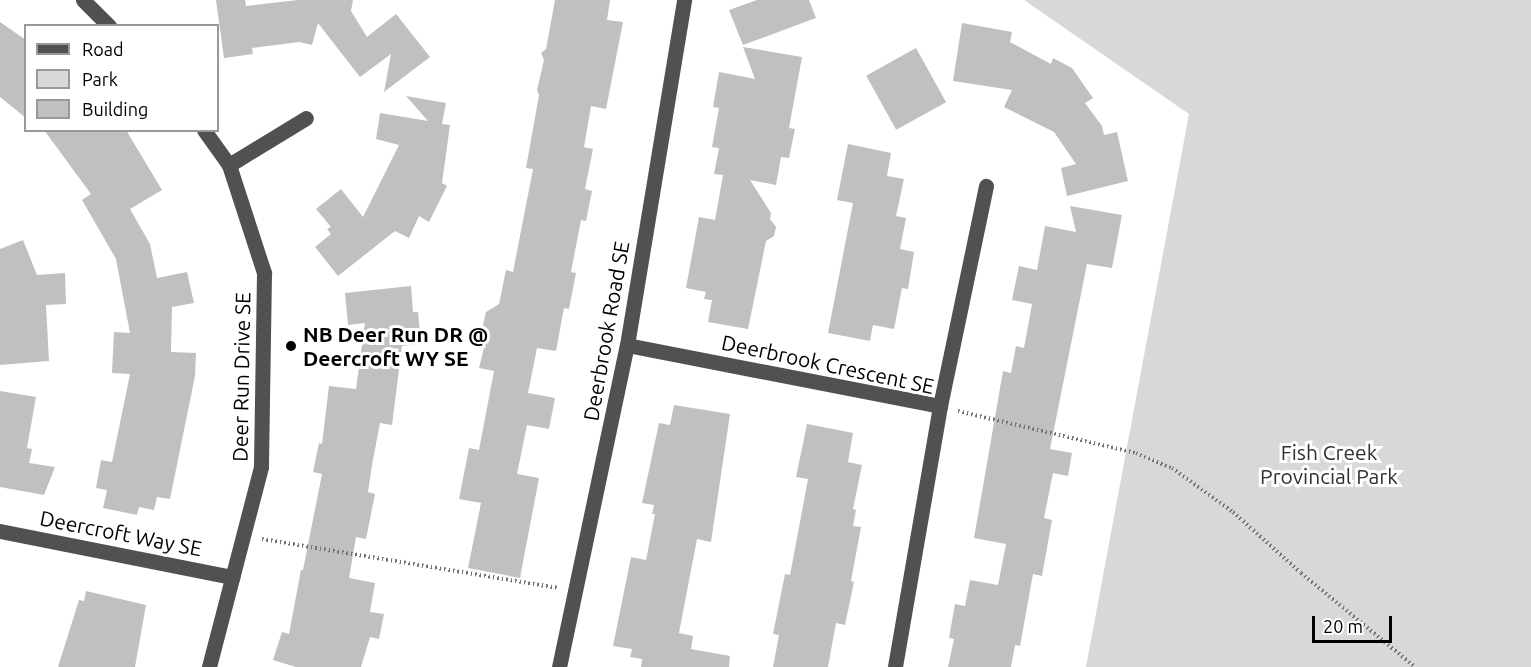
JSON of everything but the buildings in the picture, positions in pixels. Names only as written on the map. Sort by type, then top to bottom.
[{"type":"street","points":[[83,0],[107,24]]},
{"type":"street","name":"Deerbrook Road SE","points":[[559,667],[627,345],[684,0]]},
{"type":"street","points":[[229,165],[306,118]]},
{"type":"street","name":"Deer Run Drive SE","points":[[205,132],[229,165],[264,273],[261,467],[209,667]]},
{"type":"street","points":[[940,406],[986,186]]},
{"type":"street","name":"Deerbrook Crescent SE","points":[[627,345],[940,406],[895,667]]},
{"type":"street","name":"Deercroft Way SE","points":[[0,531],[233,577]]},
{"type":"path","points":[[940,406],[1136,453],[1164,464],[1193,481],[1233,512],[1301,573],[1415,667]]},
{"type":"path","points":[[244,537],[280,540],[575,592]]},
{"type":"green space","name":"Fish Creek Provincial Park","points":[[1024,0],[1531,0],[1531,667],[1086,667],[1189,114]]},
{"type":"place","name":"NB Deer Run DR @ Deercroft WY SE","points":[[291,346]]}]
